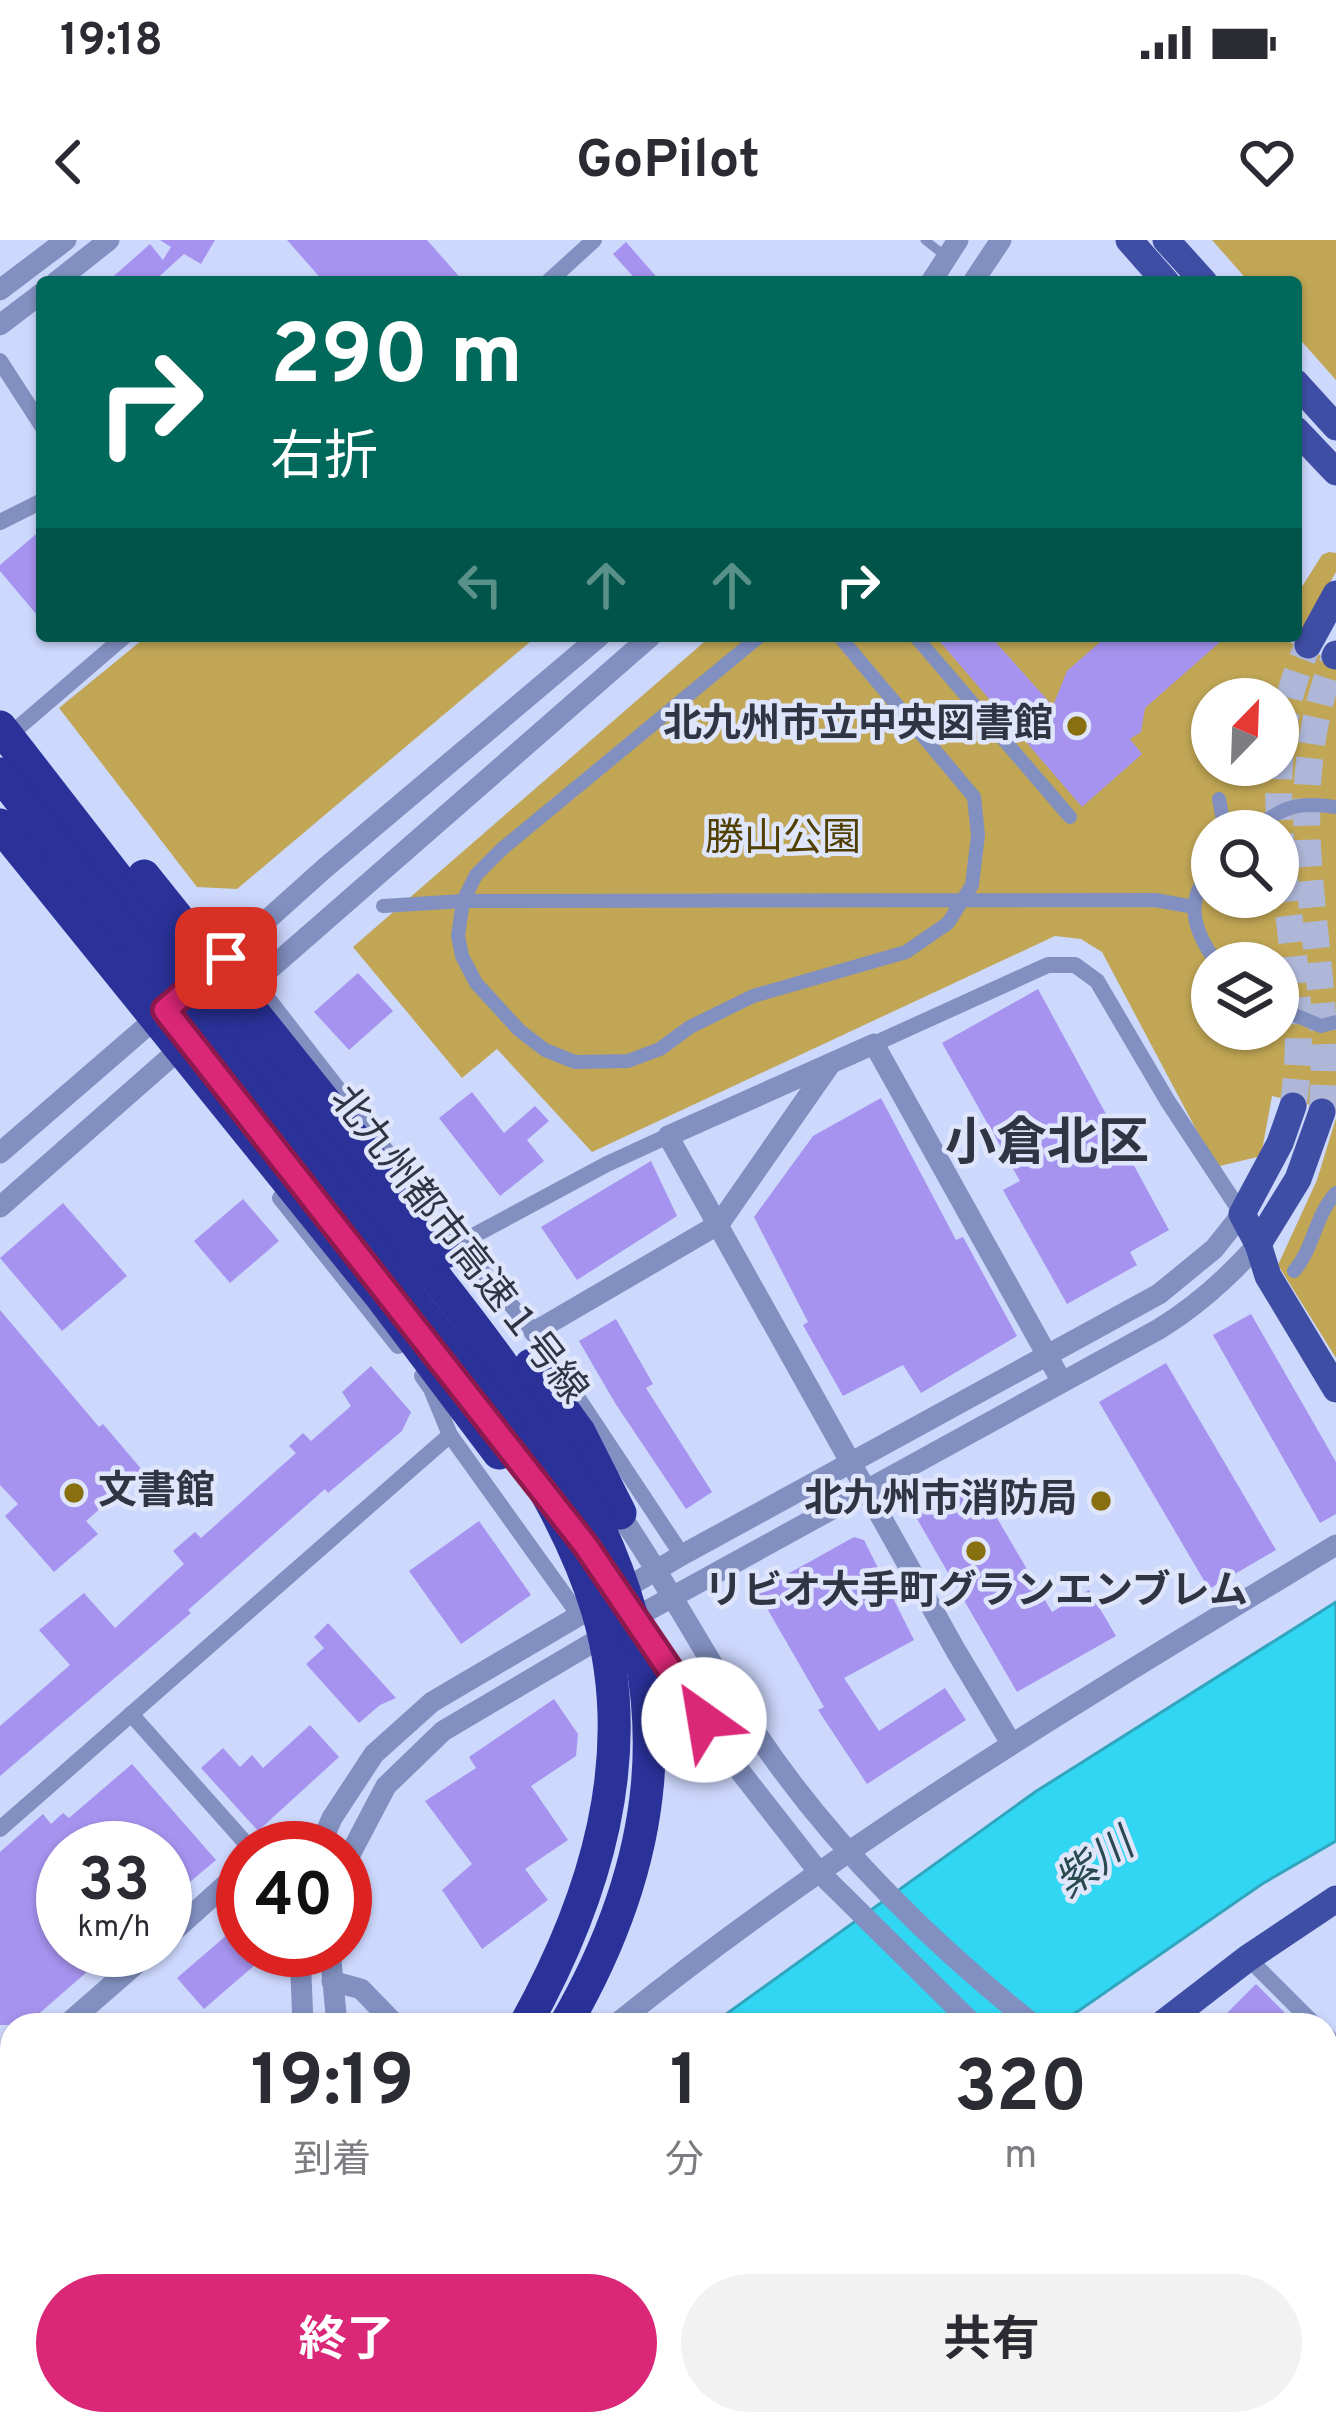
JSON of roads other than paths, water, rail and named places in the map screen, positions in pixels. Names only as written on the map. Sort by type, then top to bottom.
[{"type":"highway","points":[[4,724],[179,917],[507,1330],[579,1432],[620,1513]]},
{"type":"highway","name":"北九州都市高速１号線","points":[[4,724],[310,1122],[478,1328],[555,1441],[613,1551],[645,1667],[648,1789],[627,1893],[611,1936],[571,2013]]},
{"type":"highway","points":[[0,775],[484,1392],[578,1556],[598,1612],[610,1681],[610,1788],[583,1905],[532,2013]]},
{"type":"highway","points":[[0,826],[383,1300],[508,1464],[586,1546]]},
{"type":"main road","points":[[1129,240],[1161,276]]},
{"type":"main road","points":[[1166,240],[1199,276]]},
{"type":"main road","points":[[1302,390],[1336,427]]},
{"type":"main road","points":[[1302,436],[1336,472]]},
{"type":"main road","points":[[1308,645],[1336,594]]},
{"type":"main road","points":[[1293,1106],[1272,1159],[1242,1214],[1268,1276],[1336,1389]]},
{"type":"main road","points":[[1258,1244],[1298,1178],[1322,1112]]},
{"type":"main road","points":[[1177,2013],[1336,1899]]},
{"type":"street","points":[[0,290],[66,240]]},
{"type":"street","points":[[64,276],[109,240]]},
{"type":"street","points":[[555,276],[594,240]]},
{"type":"street","points":[[977,276],[1000,240]]},
{"type":"street","points":[[935,276],[952,249]]},
{"type":"street","points":[[0,325],[36,298]]},
{"type":"street","points":[[0,362],[36,417]]},
{"type":"street","points":[[0,522],[36,504]]},
{"type":"street","points":[[117,642],[4,724],[158,907],[218,964],[255,982],[458,1244],[534,1332],[682,1556]]},
{"type":"street","points":[[0,1153],[325,868],[593,642]]},
{"type":"street","points":[[0,1207],[643,642]]},
{"type":"street","points":[[753,642],[476,875],[463,901],[458,936],[476,982],[545,1051],[575,1062],[628,1061],[660,1049],[753,996],[906,952],[948,923],[972,885],[978,836],[974,797],[844,642]]},
{"type":"street","points":[[920,642],[1070,817]]},
{"type":"street","points":[[1219,799],[1221,810]]},
{"type":"street","points":[[1280,810],[1304,802],[1336,807]]},
{"type":"street","points":[[0,805],[586,1546],[725,1752],[818,1871],[962,2013]]},
{"type":"street","points":[[383,906],[463,901],[963,899],[1154,900],[1191,906]]},
{"type":"street","points":[[218,964],[235,1000],[501,1344],[620,1513],[758,1736],[801,1794],[872,1878],[952,1956],[1020,2013]]},
{"type":"street","points":[[333,1821],[374,1754],[431,1702],[617,1592],[1172,1285],[1214,1250],[1242,1214],[1166,1100],[1097,981],[1075,965],[1048,965],[668,1136],[458,1244]]},
{"type":"street","points":[[1299,1017],[1322,1026],[1336,1022]]},
{"type":"street","points":[[874,1044],[1062,1382]]},
{"type":"street","points":[[169,1059],[431,1389],[450,1435],[579,1615]]},
{"type":"street","points":[[534,1332],[719,1224],[829,1066]]},
{"type":"street","points":[[668,1136],[922,1591],[1012,1742]]},
{"type":"street","points":[[1294,1271],[1336,1193]]},
{"type":"street","points":[[368,1821],[386,1786],[443,1731],[636,1617],[1192,1309],[1258,1244]]},
{"type":"street","points":[[0,1829],[450,1435]]},
{"type":"street","points":[[631,2013],[849,1850],[1012,1742],[1336,1545]]},
{"type":"street","points":[[131,1714],[226,1821]]},
{"type":"street","points":[[192,1915],[216,1893]]},
{"type":"street","points":[[1248,1958],[1304,2013]]},
{"type":"street","points":[[80,2013],[121,1977]]},
{"type":"street","points":[[301,1977],[303,2013]]},
{"type":"street","points":[[332,1977],[336,2013]]},
{"type":"street","points":[[332,1981],[361,1989],[384,2013]]},
{"type":"lane","points":[[925,240],[952,249]]},
{"type":"water","name":"紫川","points":[[1336,1602],[1336,1841],[1262,1884],[1075,2013],[728,2013],[1035,1792]]},
{"type":"tunnel","points":[[1293,1106],[1296,989],[1279,817],[1280,760],[1288,703],[1308,645]]},
{"type":"tunnel","points":[[1322,1112],[1324,1053],[1310,885],[1308,773],[1317,715],[1335,656]]},
{"type":"place","name":"北九州市立中央図書館","points":[[1077,726]]},
{"type":"place","name":"文書館","points":[[74,1493]]},
{"type":"place","name":"北九州市消防局","points":[[1101,1501]]},
{"type":"place","name":"リビオ大手町グランエンブレム","points":[[976,1551]]},
{"type":"district","name":"小倉北区","points":[[1047,1146]]},
{"type":"park label","name":"勝山公園","points":[[783,840]]}]
